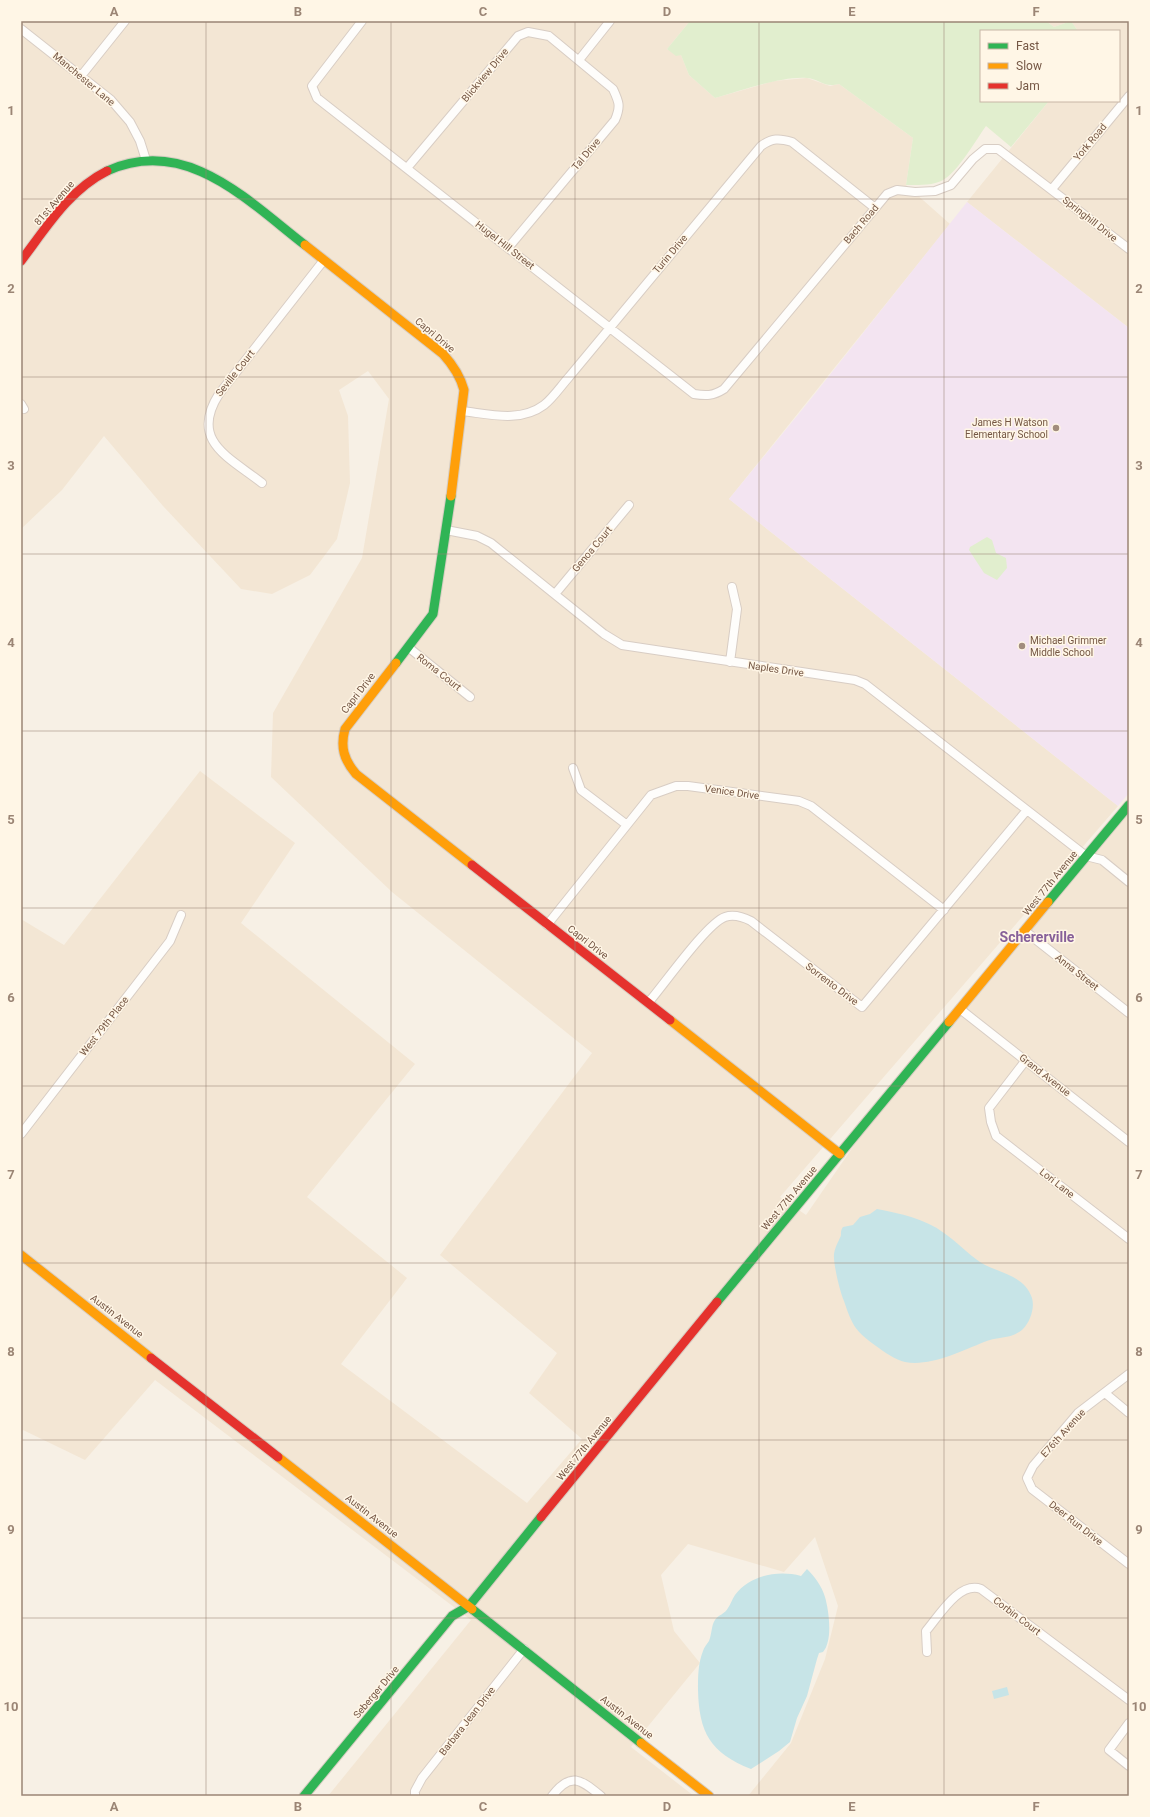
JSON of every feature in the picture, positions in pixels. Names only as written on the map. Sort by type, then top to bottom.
[{"type":"street","points":[[81,76],[125,21]]},
{"type":"street","name":"Hugel Hill Street","points":[[362,21],[312,86],[317,98],[694,394],[706,396]]},
{"type":"street","points":[[579,60],[610,21]]},
{"type":"street","name":"Manchester Lane","points":[[21,29],[111,100],[130,122],[140,141],[146,160]]},
{"type":"street","name":"Blickview Drive","points":[[407,168],[518,36],[528,32],[549,36],[579,60]]},
{"type":"street","name":"Tal Drive","points":[[508,248],[615,120],[619,110],[618,101],[613,89],[579,60]]},
{"type":"street","name":"York Road","points":[[1052,189],[1129,96]]},
{"type":"street","name":"Turin Drive","points":[[462,411],[508,416],[525,414],[544,405],[761,146],[770,139],[780,138],[792,142],[875,208]]},
{"type":"street","name":"Bach Road","points":[[706,396],[715,395],[724,389],[887,194],[897,190],[915,192],[935,191],[951,185],[973,159],[985,149],[998,149],[1052,189]]},
{"type":"street","name":"81st Avenue","points":[[21,261],[71,197],[86,183],[101,174],[120,166],[146,160],[163,160],[183,164]]},
{"type":"street","name":"Capri Drive","points":[[183,164],[214,176],[324,260],[443,354],[454,366],[461,379],[464,390],[462,411],[433,614],[345,729],[342,737],[342,747],[344,756],[349,766],[362,779],[840,1154]]},
{"type":"street","name":"Springhill Drive","points":[[1052,189],[1129,250]]},
{"type":"street","name":"Seville Court","points":[[262,483],[214,444],[208,430],[208,418],[212,405],[219,394],[324,260]]},
{"type":"street","name":"Genoa Court","points":[[555,594],[629,505]]},
{"type":"street","name":"Naples Drive","points":[[446,530],[477,536],[491,542],[604,634],[622,645],[855,680],[865,684],[1086,856],[1102,860],[1129,882]]},
{"type":"street","points":[[730,662],[737,609],[732,587]]},
{"type":"street","name":"Roma Court","points":[[408,647],[470,697]]},
{"type":"street","points":[[573,768],[581,790],[626,825]]},
{"type":"street","name":"Venice Drive","points":[[547,925],[651,795],[676,786],[688,786],[799,801],[811,806],[823,813],[944,910]]},
{"type":"street","name":"West 77th Avenue","points":[[469,1606],[1129,805]]},
{"type":"street","name":"Sorrento Drive","points":[[648,1003],[709,928],[725,917],[734,916],[743,917],[751,921],[862,1007],[1027,810]]},
{"type":"street","name":"West 79th Place","points":[[21,1134],[170,941],[181,915]]},
{"type":"street","name":"Anna Street","points":[[1026,931],[1129,1013]]},
{"type":"street","name":"Grand Avenue","points":[[960,1009],[1129,1142]]},
{"type":"street","name":"Lori Lane","points":[[1026,1060],[989,1108],[991,1122],[996,1136],[1129,1240]]},
{"type":"street","name":"Austin Avenue","points":[[21,1255],[524,1649],[709,1796]]},
{"type":"street","name":"E76th Avenue","points":[[1027,1478],[1033,1466],[1078,1413],[1129,1374]]},
{"type":"street","points":[[1105,1393],[1129,1413]]},
{"type":"street","name":"Deer Run Drive","points":[[1027,1478],[1032,1489],[1129,1564]]},
{"type":"street","name":"Corbin Court","points":[[927,1652],[926,1631],[955,1596],[962,1590],[975,1587],[981,1589],[1129,1700]]},
{"type":"street","name":"Seberger Drive","points":[[304,1796],[452,1616],[469,1606]]},
{"type":"street","name":"Barbara Jean Drive","points":[[415,1796],[415,1791],[422,1778],[524,1649]]},
{"type":"street","points":[[1129,1723],[1109,1750],[1129,1766]]},
{"type":"street","points":[[552,1796],[559,1788],[571,1780],[582,1781],[601,1796]]},
{"type":"shaded area","points":[[21,21],[690,21],[667,49],[681,55],[689,75],[715,98],[774,81],[807,78],[830,86],[839,84],[913,138],[906,185],[950,224],[729,499],[1118,806],[780,1197],[806,1215],[864,1131],[1129,812],[1129,1796],[748,1796],[791,1743],[825,1659],[838,1606],[815,1537],[784,1572],[688,1544],[661,1575],[674,1631],[700,1663],[631,1747],[694,1796],[328,1796],[471,1620],[155,1380],[85,1460],[23,1430],[21,1431],[21,919],[64,945],[200,771],[295,843],[241,923],[415,1064],[307,1197],[407,1278],[341,1364],[527,1503],[582,1439],[529,1393],[557,1353],[440,1255],[592,1053],[392,892],[271,777],[273,713],[362,558],[389,399],[368,371],[339,390],[348,416],[350,483],[337,539],[310,575],[272,594],[241,589],[163,506],[104,436],[62,490],[21,529]]},
{"type":"shaded area","points":[[1046,21],[1071,21],[1054,27]]},
{"type":"shaded area","points":[[1071,21],[1129,21],[1129,328],[967,202],[1048,102],[1120,102],[1120,30],[1077,30]]},
{"type":"shaded area","name":"Michael Grimmer Middle School","points":[[967,202],[1129,328],[1129,793],[1118,806],[729,499],[806,405]]},
{"type":"green space","points":[[690,21],[1046,21],[1054,27],[1071,21],[1077,30],[980,30],[980,102],[1048,102],[1011,147],[986,126],[957,168],[942,181],[922,185],[906,185],[913,138],[839,84],[829,85],[807,78],[785,79],[715,98],[689,75],[681,55],[676,56],[667,49]]},
{"type":"green space","points":[[987,537],[992,540],[996,553],[1006,558],[1007,568],[997,580],[984,573],[969,550],[970,547]]},
{"type":"water","points":[[877,1209],[912,1217],[936,1228],[949,1236],[980,1262],[1017,1279],[1028,1290],[1033,1302],[1030,1319],[1026,1326],[1014,1335],[989,1340],[956,1354],[935,1360],[914,1363],[901,1361],[894,1358],[869,1341],[855,1327],[849,1316],[839,1285],[834,1254],[843,1227],[853,1225],[860,1217],[870,1214]]},
{"type":"water","points":[[807,1569],[818,1582],[825,1597],[829,1618],[828,1641],[823,1652],[819,1653],[807,1696],[797,1718],[790,1742],[751,1769],[737,1763],[716,1748],[704,1729],[699,1705],[698,1690],[701,1656],[711,1636],[715,1620],[727,1610],[741,1588],[756,1579],[774,1574],[792,1574],[801,1576]]},
{"type":"water","points":[[1007,1687],[1009,1695],[994,1699],[992,1691]]},
{"type":"traffic: fast","points":[[107,171],[136,162],[163,161],[189,167],[214,178],[238,193],[305,245]]},
{"type":"traffic: fast","points":[[396,663],[433,614],[451,496]]},
{"type":"traffic: fast","points":[[1048,902],[1129,805]]},
{"type":"traffic: fast","points":[[717,1302],[949,1022]]},
{"type":"traffic: fast","points":[[304,1796],[452,1616],[469,1606],[541,1517]]},
{"type":"traffic: fast","points":[[472,1609],[641,1743]]},
{"type":"traffic: slow","points":[[305,245],[443,354],[456,370],[464,390],[451,496]]},
{"type":"traffic: slow","points":[[396,663],[345,729],[343,742],[344,753],[356,774],[472,865]]},
{"type":"traffic: slow","points":[[949,1022],[1048,902]]},
{"type":"traffic: slow","points":[[670,1020],[840,1154]]},
{"type":"traffic: slow","points":[[21,1255],[151,1358]]},
{"type":"traffic: slow","points":[[278,1457],[472,1609]]},
{"type":"traffic: slow","points":[[641,1743],[709,1796]]},
{"type":"traffic: jam","points":[[21,261],[49,223],[70,199],[81,188],[107,171]]},
{"type":"traffic: jam","points":[[472,865],[670,1020]]},
{"type":"traffic: jam","points":[[541,1517],[717,1302]]},
{"type":"traffic: jam","points":[[151,1358],[278,1457]]},
{"type":"place","name":"James H Watson Elementary School","points":[[1056,428]]},
{"type":"place","name":"Michael Grimmer Middle School","points":[[1022,646]]},
{"type":"district","name":"Schererville","points":[[1037,937]]}]
